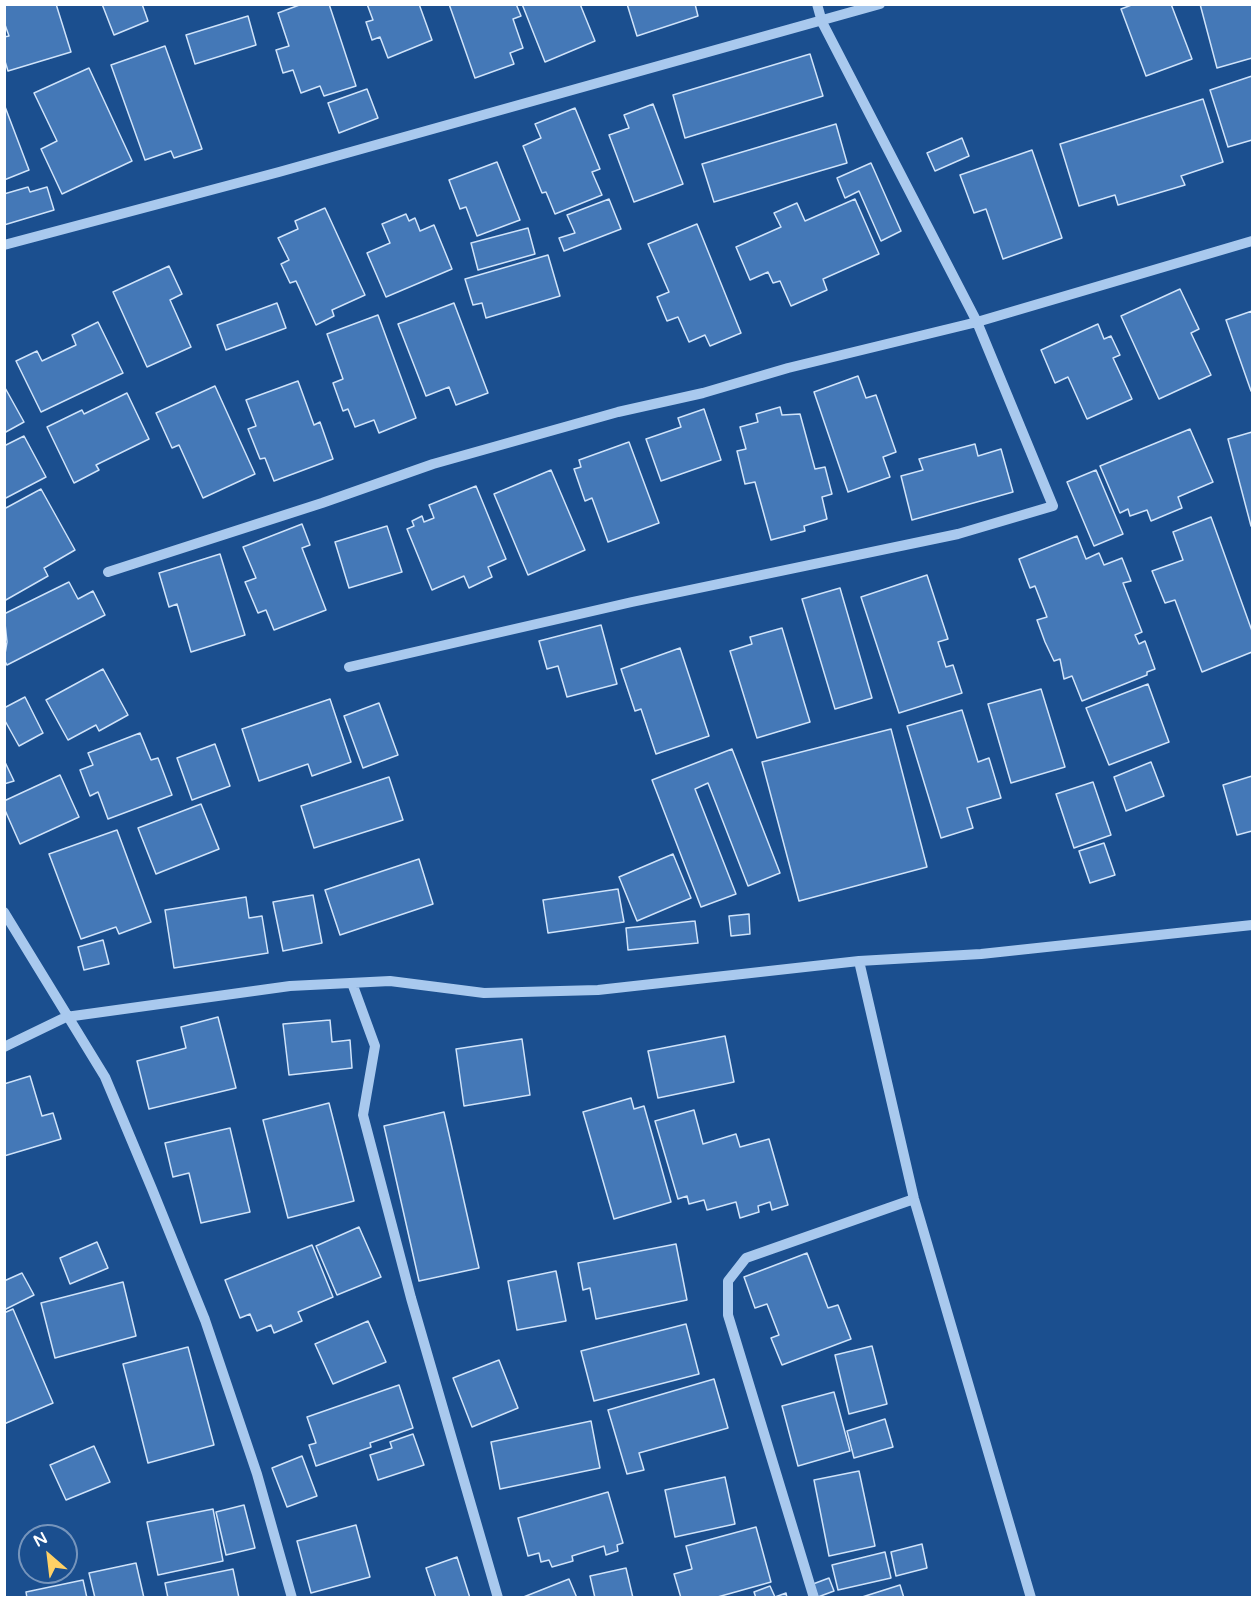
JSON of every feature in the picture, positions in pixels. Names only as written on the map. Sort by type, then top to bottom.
[{"type":"street","points":[[349,667],[632,602],[958,534],[1053,506],[977,322],[822,22],[817,4]]},
{"type":"street","points":[[4,245],[822,22],[880,4]]},
{"type":"street","points":[[108,572],[444,461],[618,412],[703,393],[788,368],[977,322],[1252,241]]},
{"type":"street","points":[[4,912],[66,1017],[105,1077],[205,1320],[257,1474],[292,1598]]},
{"type":"street","points":[[4,1047],[66,1017],[290,986],[390,981],[484,993],[598,990],[859,961],[981,954],[1252,925]]},
{"type":"street","points":[[859,961],[914,1199],[1030,1598]]},
{"type":"street","points":[[352,983],[375,1046],[363,1116],[411,1299],[498,1598]]},
{"type":"street","points":[[814,1598],[728,1315],[728,1281],[746,1257],[914,1199]]},
{"type":"building","points":[[4,4],[56,4],[71,52],[8,71],[4,58],[4,37],[9,36],[4,22]]},
{"type":"building","points":[[102,4],[142,4],[148,21],[114,35]]},
{"type":"building","points":[[302,4],[329,4],[356,86],[324,96],[320,86],[301,93],[293,70],[283,73],[276,50],[289,46],[278,13]]},
{"type":"building","points":[[367,4],[419,4],[432,40],[388,58],[380,37],[372,40],[366,22],[373,20]]},
{"type":"building","points":[[449,4],[516,4],[521,16],[513,19],[523,48],[510,53],[514,64],[475,78]]},
{"type":"building","points":[[522,4],[580,4],[595,41],[545,62]]},
{"type":"building","points":[[627,4],[695,4],[698,16],[637,36]]},
{"type":"building","points":[[1134,4],[1171,4],[1192,59],[1146,76],[1121,9]]},
{"type":"building","points":[[1200,4],[1252,4],[1252,58],[1217,68]]},
{"type":"building","points":[[248,16],[256,45],[195,64],[186,35]]},
{"type":"building","points":[[165,46],[202,149],[174,158],[171,151],[145,160],[111,65]]},
{"type":"building","points":[[810,54],[823,96],[685,138],[673,95]]},
{"type":"building","points":[[89,68],[132,161],[62,194],[41,149],[57,141],[34,93]]},
{"type":"building","points":[[1252,76],[1252,140],[1228,147],[1210,90]]},
{"type":"building","points":[[367,89],[378,118],[339,133],[328,103]]},
{"type":"building","points":[[1203,99],[1223,162],[1181,176],[1185,185],[1118,205],[1115,195],[1079,206],[1060,144]]},
{"type":"building","points":[[4,104],[29,170],[4,180]]},
{"type":"building","points":[[653,104],[683,184],[634,202],[609,135],[629,128],[624,115]]},
{"type":"building","points":[[575,108],[600,169],[592,172],[602,195],[555,214],[546,192],[542,193],[523,146],[541,138],[535,124]]},
{"type":"building","points":[[836,124],[847,163],[714,202],[702,164]]},
{"type":"building","points":[[962,138],[969,156],[935,171],[927,153]]},
{"type":"building","points":[[1032,150],[1062,238],[1003,259],[986,209],[974,213],[960,175]]},
{"type":"building","points":[[497,162],[520,220],[477,236],[466,207],[460,209],[449,180]]},
{"type":"building","points":[[871,163],[901,231],[881,241],[859,191],[845,198],[837,178]]},
{"type":"building","points":[[28,187],[30,192],[47,187],[54,210],[4,225],[4,194]]},
{"type":"building","points":[[609,199],[621,229],[564,251],[559,238],[575,233],[567,215]]},
{"type":"building","points":[[855,199],[879,254],[823,279],[827,290],[791,306],[780,281],[773,283],[768,272],[750,280],[736,247],[781,227],[774,213],[797,203],[805,221]]},
{"type":"building","points":[[325,208],[365,295],[332,310],[334,316],[316,325],[296,281],[290,283],[281,264],[289,260],[278,238],[298,229],[295,221]]},
{"type":"building","points":[[406,214],[409,221],[415,218],[420,231],[434,225],[452,269],[386,297],[367,253],[390,243],[382,224]]},
{"type":"building","points":[[697,224],[741,333],[710,346],[705,335],[689,342],[678,317],[667,321],[657,297],[669,292],[648,244]]},
{"type":"building","points":[[528,228],[535,254],[478,270],[471,243]]},
{"type":"building","points":[[548,255],[560,296],[486,318],[482,303],[473,305],[465,279]]},
{"type":"building","points":[[169,266],[182,294],[170,300],[191,347],[147,367],[113,292]]},
{"type":"building","points":[[1180,289],[1199,329],[1191,333],[1211,375],[1159,399],[1121,316]]},
{"type":"building","points":[[277,303],[286,328],[226,350],[217,325]]},
{"type":"building","points":[[454,303],[488,393],[456,405],[449,387],[426,396],[398,324]]},
{"type":"building","points":[[1252,311],[1252,390],[1251,391],[1226,320]]},
{"type":"building","points":[[378,315],[416,418],[379,433],[374,420],[355,427],[348,409],[343,411],[333,383],[343,379],[327,334]]},
{"type":"building","points":[[98,322],[123,373],[41,412],[16,361],[37,351],[42,361],[76,345],[72,335]]},
{"type":"building","points":[[1098,324],[1104,339],[1111,336],[1120,355],[1113,358],[1132,399],[1087,419],[1068,377],[1055,383],[1041,350]]},
{"type":"building","points":[[858,376],[866,398],[876,395],[896,452],[883,457],[890,477],[848,492],[814,392]]},
{"type":"building","points":[[298,381],[314,425],[320,422],[333,459],[274,481],[265,458],[260,459],[248,429],[256,426],[246,400]]},
{"type":"building","points":[[4,386],[24,422],[4,433]]},
{"type":"building","points":[[215,386],[255,474],[203,498],[179,445],[172,448],[156,413]]},
{"type":"building","points":[[127,393],[149,439],[96,465],[99,470],[74,483],[47,427],[82,410],[84,414]]},
{"type":"building","points":[[780,407],[782,415],[800,414],[815,469],[825,467],[832,494],[822,497],[827,519],[804,526],[805,531],[771,540],[755,482],[745,484],[737,451],[746,449],[740,427],[758,422],[756,414]]},
{"type":"building","points":[[704,409],[721,460],[661,481],[646,439],[681,427],[678,418]]},
{"type":"building","points":[[1190,429],[1213,482],[1178,497],[1182,508],[1151,521],[1147,510],[1130,516],[1128,509],[1120,513],[1100,466]]},
{"type":"building","points":[[1252,432],[1252,525],[1251,526],[1228,439]]},
{"type":"building","points":[[24,436],[46,477],[4,499],[4,446]]},
{"type":"building","points":[[629,442],[659,523],[608,542],[592,498],[585,501],[574,469],[581,467],[579,460]]},
{"type":"building","points":[[975,444],[978,456],[1001,449],[1013,492],[912,520],[901,476],[923,470],[919,459]]},
{"type":"building","points":[[551,470],[585,550],[528,575],[494,494]]},
{"type":"building","points":[[1096,470],[1123,534],[1094,546],[1067,482]]},
{"type":"building","points":[[476,486],[506,559],[488,567],[492,577],[469,588],[464,576],[432,590],[407,529],[414,526],[412,521],[422,516],[424,522],[434,518],[429,505]]},
{"type":"building","points":[[41,489],[75,550],[44,568],[48,576],[4,601],[4,509]]},
{"type":"building","points":[[1211,517],[1252,631],[1252,652],[1202,672],[1175,600],[1165,603],[1152,571],[1183,560],[1173,532]]},
{"type":"building","points":[[302,524],[310,545],[302,548],[326,610],[274,630],[266,610],[258,613],[245,582],[256,578],[243,547]]},
{"type":"building","points":[[387,526],[402,572],[349,588],[335,542]]},
{"type":"building","points":[[1077,536],[1086,559],[1099,553],[1104,565],[1122,558],[1131,581],[1123,583],[1142,632],[1135,635],[1139,644],[1145,641],[1155,669],[1147,672],[1147,675],[1082,701],[1072,676],[1064,679],[1060,659],[1054,661],[1045,642],[1037,620],[1047,617],[1035,586],[1030,588],[1019,559]]},
{"type":"building","points":[[220,554],[245,635],[191,652],[177,604],[169,607],[159,573]]},
{"type":"building","points":[[927,575],[948,639],[938,642],[946,667],[953,665],[962,693],[899,713],[861,597]]},
{"type":"building","points":[[69,582],[78,599],[93,591],[105,615],[7,665],[4,660],[7,642],[4,614]]},
{"type":"building","points":[[840,588],[872,698],[835,709],[802,599]]},
{"type":"building","points":[[601,625],[617,684],[567,697],[558,666],[547,669],[539,641]]},
{"type":"building","points":[[782,628],[810,722],[757,738],[730,651],[752,644],[750,637]]},
{"type":"building","points":[[680,648],[709,736],[656,754],[641,709],[635,711],[621,669]]},
{"type":"building","points":[[103,669],[128,715],[99,731],[96,725],[68,740],[46,700]]},
{"type":"building","points":[[1148,684],[1169,742],[1109,765],[1086,708]]},
{"type":"building","points":[[1041,689],[1065,767],[1011,783],[988,704]]},
{"type":"building","points":[[25,697],[43,733],[19,746],[4,719],[4,708]]},
{"type":"building","points":[[330,699],[351,762],[312,776],[308,764],[259,781],[242,729]]},
{"type":"building","points":[[379,703],[398,755],[363,768],[344,716]]},
{"type":"building","points":[[962,710],[978,762],[989,758],[1001,798],[967,808],[973,828],[941,838],[907,726]]},
{"type":"building","points":[[891,729],[927,867],[799,901],[762,762]]},
{"type":"building","points":[[140,733],[151,760],[158,758],[172,795],[108,819],[98,792],[90,796],[80,770],[93,765],[88,753]]},
{"type":"building","points":[[215,744],[230,786],[192,800],[177,758]]},
{"type":"building","points":[[732,749],[780,873],[748,886],[708,783],[695,789],[736,894],[701,907],[652,780]]},
{"type":"building","points":[[4,760],[14,781],[4,784]]},
{"type":"building","points":[[1151,762],[1164,796],[1126,811],[1114,777]]},
{"type":"building","points":[[60,775],[79,817],[20,844],[4,808],[4,801]]},
{"type":"building","points":[[1252,776],[1252,831],[1237,835],[1223,785]]},
{"type":"building","points":[[389,777],[403,820],[314,848],[301,806]]},
{"type":"building","points":[[1093,782],[1111,835],[1074,848],[1056,794]]},
{"type":"building","points":[[201,804],[219,849],[156,874],[138,828]]},
{"type":"building","points":[[117,830],[151,922],[119,934],[116,927],[81,939],[49,854]]},
{"type":"building","points":[[1104,843],[1115,875],[1090,883],[1079,851]]},
{"type":"building","points":[[673,854],[691,898],[637,921],[619,877]]},
{"type":"building","points":[[419,859],[433,904],[340,935],[325,890]]},
{"type":"building","points":[[618,889],[624,922],[548,933],[543,900]]},
{"type":"building","points":[[313,895],[322,943],[283,951],[273,902]]},
{"type":"building","points":[[246,897],[249,918],[262,916],[268,953],[174,968],[165,910]]},
{"type":"building","points":[[749,914],[750,934],[731,936],[729,916]]},
{"type":"building","points":[[695,921],[698,943],[628,950],[626,928]]},
{"type":"building","points":[[103,940],[109,964],[84,970],[78,947]]},
{"type":"building","points":[[218,1017],[236,1088],[149,1109],[137,1061],[186,1048],[181,1027]]},
{"type":"building","points":[[330,1020],[332,1042],[350,1040],[352,1068],[289,1075],[283,1024]]},
{"type":"building","points":[[725,1036],[734,1082],[658,1098],[648,1051]]},
{"type":"building","points":[[522,1039],[530,1095],[464,1106],[456,1049]]},
{"type":"building","points":[[30,1076],[42,1116],[53,1113],[61,1139],[4,1156],[4,1084]]},
{"type":"building","points":[[631,1098],[634,1109],[644,1106],[671,1202],[614,1219],[583,1112]]},
{"type":"building","points":[[329,1103],[354,1201],[288,1218],[263,1120]]},
{"type":"building","points":[[694,1110],[703,1144],[736,1134],[740,1147],[769,1139],[788,1205],[772,1210],[770,1202],[758,1206],[759,1212],[740,1218],[736,1202],[707,1210],[704,1200],[689,1204],[687,1196],[678,1199],[655,1121]]},
{"type":"building","points":[[444,1112],[479,1268],[419,1281],[384,1126]]},
{"type":"building","points":[[230,1128],[250,1212],[201,1223],[189,1173],[173,1177],[165,1143]]},
{"type":"building","points":[[359,1227],[381,1277],[337,1295],[316,1246]]},
{"type":"building","points":[[97,1242],[108,1268],[70,1284],[60,1258]]},
{"type":"building","points":[[676,1244],[687,1300],[596,1319],[590,1288],[583,1290],[578,1263]]},
{"type":"building","points":[[312,1245],[333,1297],[298,1312],[302,1321],[274,1333],[271,1325],[257,1331],[250,1314],[240,1318],[225,1280]]},
{"type":"building","points":[[807,1253],[828,1308],[838,1305],[851,1339],[782,1365],[771,1338],[779,1335],[767,1304],[755,1308],[744,1277]]},
{"type":"building","points":[[556,1271],[566,1321],[517,1330],[508,1281]]},
{"type":"building","points":[[22,1273],[34,1295],[4,1310],[4,1281]]},
{"type":"building","points":[[123,1282],[136,1336],[55,1358],[41,1303]]},
{"type":"building","points":[[13,1309],[53,1403],[4,1424],[4,1313]]},
{"type":"building","points":[[368,1321],[386,1362],[333,1384],[315,1344]]},
{"type":"building","points":[[686,1324],[699,1374],[594,1401],[581,1351]]},
{"type":"building","points":[[872,1346],[887,1404],[849,1414],[835,1355]]},
{"type":"building","points":[[188,1347],[214,1445],[148,1463],[123,1364]]},
{"type":"building","points":[[499,1360],[518,1408],[472,1427],[453,1378]]},
{"type":"building","points":[[714,1379],[728,1428],[639,1453],[644,1470],[627,1474],[608,1410]]},
{"type":"building","points":[[399,1385],[413,1428],[370,1443],[371,1447],[316,1466],[309,1445],[316,1443],[307,1417]]},
{"type":"building","points":[[834,1392],[850,1451],[798,1466],[782,1406]]},
{"type":"building","points":[[885,1419],[893,1447],[854,1458],[847,1431]]},
{"type":"building","points":[[591,1421],[600,1468],[500,1489],[491,1442]]},
{"type":"building","points":[[413,1434],[424,1465],[378,1480],[370,1455],[392,1448],[390,1442]]},
{"type":"building","points":[[94,1446],[110,1482],[66,1500],[50,1465]]},
{"type":"building","points":[[302,1456],[317,1496],[287,1507],[272,1468]]},
{"type":"building","points":[[859,1471],[875,1546],[829,1556],[814,1480]]},
{"type":"building","points":[[725,1477],[735,1524],[675,1537],[665,1490]]},
{"type":"building","points":[[608,1492],[623,1543],[617,1545],[618,1551],[606,1555],[604,1546],[572,1556],[573,1561],[552,1567],[549,1560],[541,1562],[539,1553],[528,1556],[518,1518]]},
{"type":"building","points":[[244,1505],[255,1548],[226,1555],[216,1512]]},
{"type":"building","points":[[213,1509],[223,1561],[158,1575],[147,1522]]},
{"type":"building","points":[[356,1525],[370,1577],[311,1593],[297,1541]]},
{"type":"building","points":[[756,1527],[771,1582],[714,1598],[681,1598],[674,1574],[692,1569],[686,1546]]},
{"type":"building","points":[[922,1544],[927,1568],[896,1576],[891,1552]]},
{"type":"building","points":[[885,1552],[891,1578],[838,1590],[832,1565]]},
{"type":"building","points":[[457,1557],[470,1598],[436,1598],[426,1568]]},
{"type":"building","points":[[136,1563],[144,1598],[95,1598],[89,1573]]},
{"type":"building","points":[[626,1568],[633,1598],[595,1598],[590,1576]]},
{"type":"building","points":[[233,1569],[239,1598],[168,1598],[165,1583]]},
{"type":"building","points":[[829,1578],[834,1591],[818,1597],[813,1584]]},
{"type":"building","points":[[569,1579],[577,1598],[521,1598]]},
{"type":"building","points":[[83,1580],[87,1598],[27,1598],[26,1592],[64,1584],[78,1584],[78,1581]]},
{"type":"building","points":[[900,1585],[904,1598],[859,1598]]},
{"type":"building","points":[[770,1586],[775,1597],[786,1593],[787,1598],[756,1598],[754,1592]]}]
